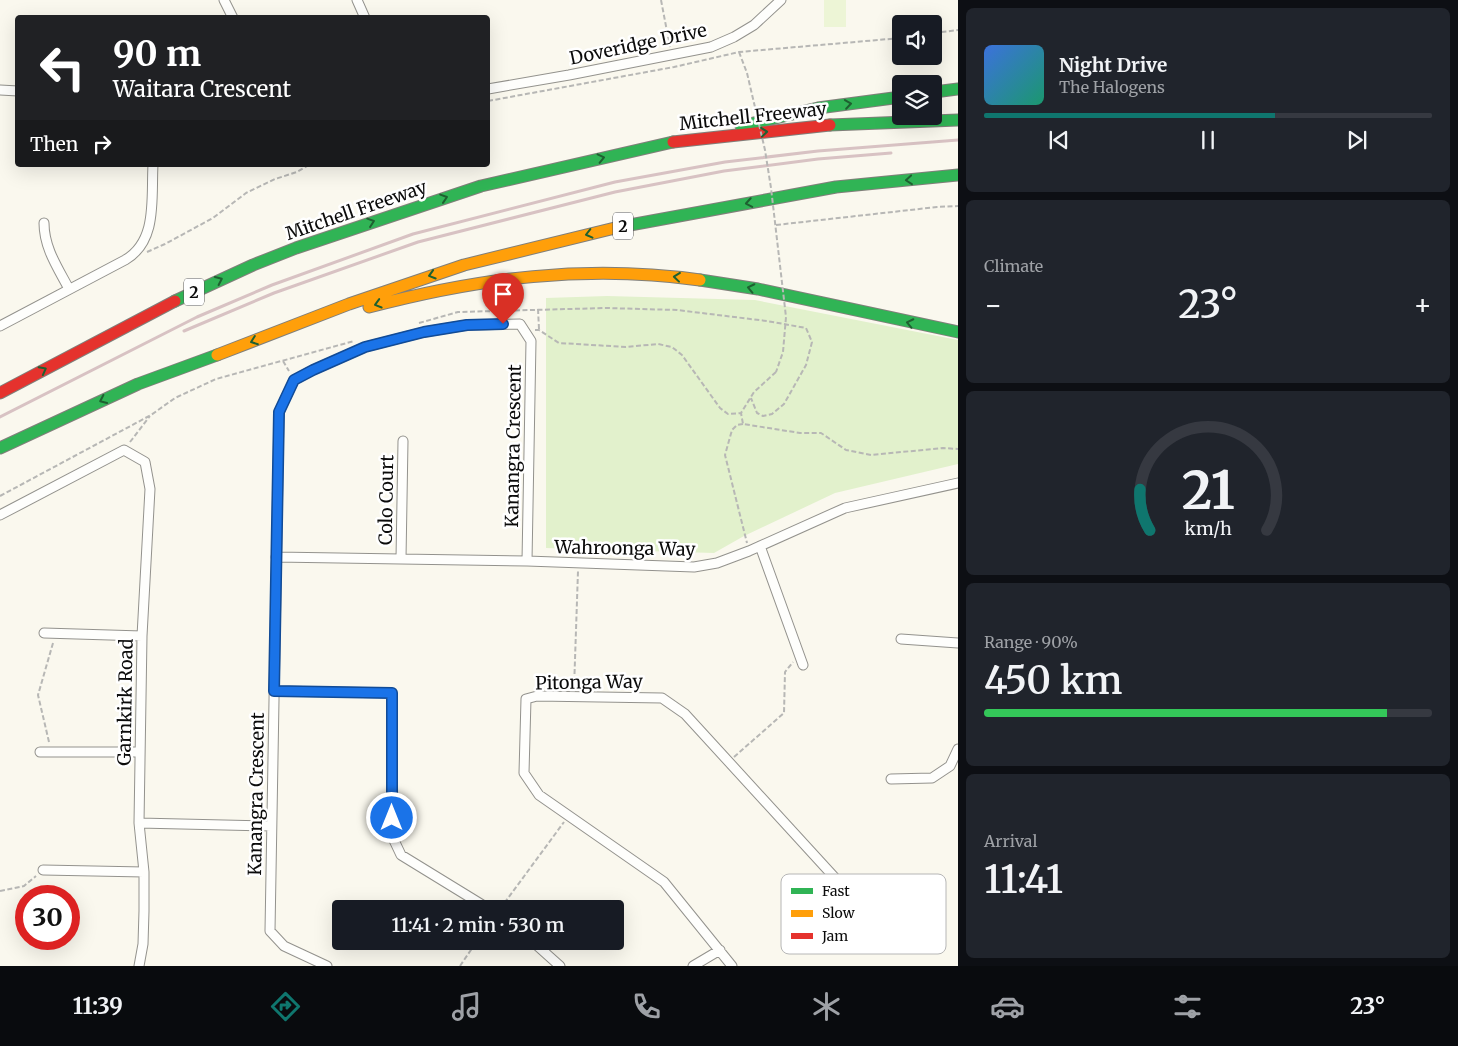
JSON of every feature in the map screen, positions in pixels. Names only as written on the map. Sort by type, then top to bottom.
[{"type":"highway","points":[[942,91],[958,89]]},
{"type":"highway","points":[[681,140],[818,108],[892,98]]},
{"type":"highway","name":"Mitchell Freeway","points":[[0,393],[181,298],[252,265],[296,248],[481,186],[681,140],[830,125],[958,120]]},
{"type":"highway","name":"2","points":[[0,448],[138,384],[349,304],[464,265],[635,223],[836,187],[958,175]]},
{"type":"highway","points":[[300,324],[337,316],[409,295],[472,282],[546,274],[603,272],[676,276],[725,283],[958,332]]},
{"type":"street","points":[[224,0],[232,15]]},
{"type":"street","points":[[357,0],[364,15]]},
{"type":"street","name":"Doveridge Drive","points":[[490,89],[700,50],[734,37],[754,25],[781,0]]},
{"type":"street","points":[[0,90],[15,91]]},
{"type":"street","points":[[0,326],[131,257],[144,242],[150,224],[153,167]]},
{"type":"street","points":[[44,223],[45,237],[49,250],[69,290]]},
{"type":"street","points":[[294,380],[365,347],[424,332],[467,325],[520,324],[526,332]]},
{"type":"street","name":"Kanangra Crescent","points":[[526,332],[531,341],[527,561]]},
{"type":"street","name":"Kanangra Crescent","points":[[294,380],[279,412],[270,931],[284,946],[327,966]]},
{"type":"street","name":"Colo Court","points":[[401,559],[404,440]]},
{"type":"street","points":[[0,515],[124,450]]},
{"type":"street","name":"Garnkirk Road","points":[[124,450],[145,462],[150,488],[142,636],[139,823],[144,872],[143,944],[139,966]]},
{"type":"street","name":"Wahroonga Way","points":[[276,557],[527,561],[694,567],[717,563],[749,551],[845,508],[958,483]]},
{"type":"street","points":[[760,546],[803,664]]},
{"type":"street","points":[[44,633],[142,636]]},
{"type":"street","points":[[901,639],[958,643]]},
{"type":"street","points":[[274,691],[392,693],[392,836],[401,855],[474,900]]},
{"type":"street","name":"Pitonga Way","points":[[732,966],[664,882],[539,795],[524,773],[526,699],[538,696],[662,698],[685,714],[831,874]]},
{"type":"street","points":[[891,779],[932,778],[950,766],[958,748]]},
{"type":"street","points":[[40,752],[140,752]]},
{"type":"street","points":[[139,823],[271,826]]},
{"type":"street","points":[[43,870],[144,872]]},
{"type":"street","points":[[542,950],[560,966]]},
{"type":"street","points":[[693,966],[720,950]]},
{"type":"path","points":[[661,0],[674,67]]},
{"type":"path","points":[[942,32],[958,30]]},
{"type":"path","points":[[490,101],[674,67],[739,52],[892,39]]},
{"type":"path","points":[[526,332],[539,330],[559,343],[626,346],[658,344],[672,347],[682,355],[720,408],[728,414],[740,413],[754,392],[776,372],[783,352],[786,317],[776,225],[765,150],[747,73],[739,52]]},
{"type":"path","points":[[144,254],[213,218],[246,193],[276,178],[297,172],[306,167]]},
{"type":"path","points":[[776,225],[958,206]]},
{"type":"path","points":[[538,309],[539,330]]},
{"type":"path","points":[[751,398],[757,413],[763,416],[772,414],[784,404],[806,365],[812,342],[806,328]]},
{"type":"path","points":[[283,361],[294,380]]},
{"type":"path","points":[[740,413],[743,424]]},
{"type":"path","points":[[0,496],[151,414],[124,450]]},
{"type":"path","points":[[749,551],[725,455],[732,430],[737,425],[743,424],[800,433],[821,433],[846,450],[871,455],[943,448],[958,449]]},
{"type":"path","points":[[573,696],[578,563]]},
{"type":"path","points":[[51,752],[38,695],[56,634]]},
{"type":"path","points":[[728,762],[784,713],[785,672],[799,654]]},
{"type":"path","points":[[507,900],[570,815]]},
{"type":"path","points":[[0,891],[24,886],[43,870]]},
{"type":"path","points":[[460,966],[471,950]]},
{"type":"green space","points":[[824,0],[846,0],[846,27],[824,27]]},
{"type":"green space","points":[[607,296],[755,300],[958,340],[958,464],[835,493],[744,536],[714,553],[546,548],[546,298]]},
{"type":"railway","points":[[0,417],[197,317],[272,285],[413,234],[615,182],[725,162],[818,151],[958,140]]},
{"type":"railway","points":[[184,331],[274,293],[418,242],[615,192],[724,171],[818,159],[891,153]]},
{"type":"traffic: fast","points":[[942,91],[958,89]]},
{"type":"traffic: fast","points":[[741,126],[818,108],[892,98]]},
{"type":"traffic: fast","points":[[830,125],[958,120]]},
{"type":"traffic: fast","points":[[175,301],[253,265],[296,248],[481,186],[673,142]]},
{"type":"traffic: fast","points":[[619,227],[836,187],[958,175]]},
{"type":"traffic: fast","points":[[700,280],[758,289],[958,332]]},
{"type":"traffic: fast","points":[[0,448],[138,384],[217,355]]},
{"type":"traffic: slow","points":[[217,355],[349,304],[464,265],[619,227]]},
{"type":"traffic: slow","points":[[369,307],[451,288],[533,277],[616,273],[700,280]]},
{"type":"traffic: jam","points":[[673,142],[830,125]]},
{"type":"traffic: jam","points":[[0,393],[175,301]]},
{"type":"route","points":[[392,818],[392,693],[274,691],[279,412],[294,380],[365,347],[424,332],[467,325],[503,324]]}]
